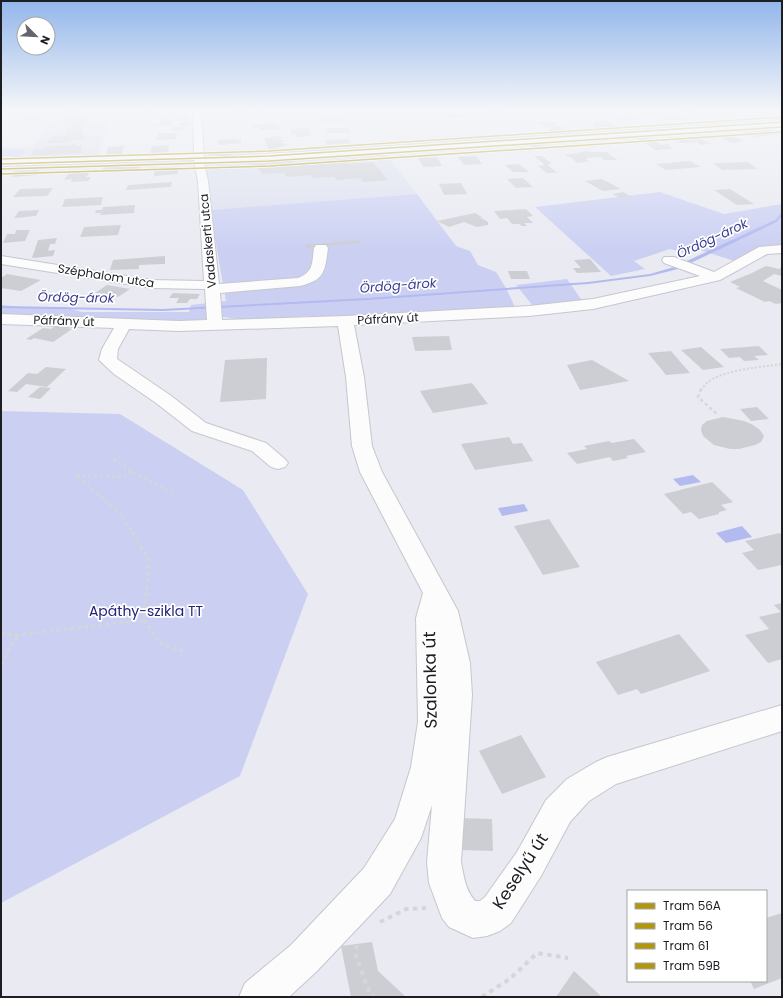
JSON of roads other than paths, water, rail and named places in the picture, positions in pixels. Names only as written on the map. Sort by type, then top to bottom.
[{"type":"street","points":[[4,166],[246,157]]},
{"type":"street","points":[[301,157],[313,160],[362,157]]},
{"type":"street","name":"Vadaskerti utca","points":[[198,158],[203,182],[215,321]]},
{"type":"street","name":"Széphalom utca","points":[[1,260],[213,292],[300,282],[310,279],[317,273],[321,248]]},
{"type":"street","name":"Páfrány út","points":[[1,319],[124,324],[215,321],[345,321],[529,311],[593,304],[714,277],[764,250],[782,248]]},
{"type":"street","points":[[669,260],[714,277]]},
{"type":"street","points":[[345,321],[355,377],[362,446],[366,459],[371,472],[436,593]]},
{"type":"street","points":[[124,324],[110,349],[108,360],[120,370],[163,399],[199,427],[259,447],[278,463]]},
{"type":"street","name":"Keselyű út","points":[[436,593],[445,611],[456,663],[458,695],[444,862],[447,883],[455,905],[462,914],[473,920],[487,918],[498,910],[529,864],[558,811],[578,790],[607,772],[782,718]]},
{"type":"street","name":"Szalonka út","points":[[260,997],[304,958],[377,881],[394,855],[409,826],[427,767],[433,722],[429,618],[436,593]]},
{"type":"waterway","name":"Ördög-árok","points":[[1,307],[163,310],[368,299],[588,283],[650,275],[676,268],[776,221],[782,214]]},
{"type":"tram line","name":"61","points":[[1,159],[82,157]]},
{"type":"tram line","name":"56A","points":[[1,164],[250,157]]},
{"type":"tram line","name":"56","points":[[1,169],[269,161],[336,157]]},
{"type":"tram line","name":"59B","points":[[1,174],[270,166],[412,157]]},
{"type":"park label","name":"Apáthy-szikla TT","points":[[146,611]]}]
